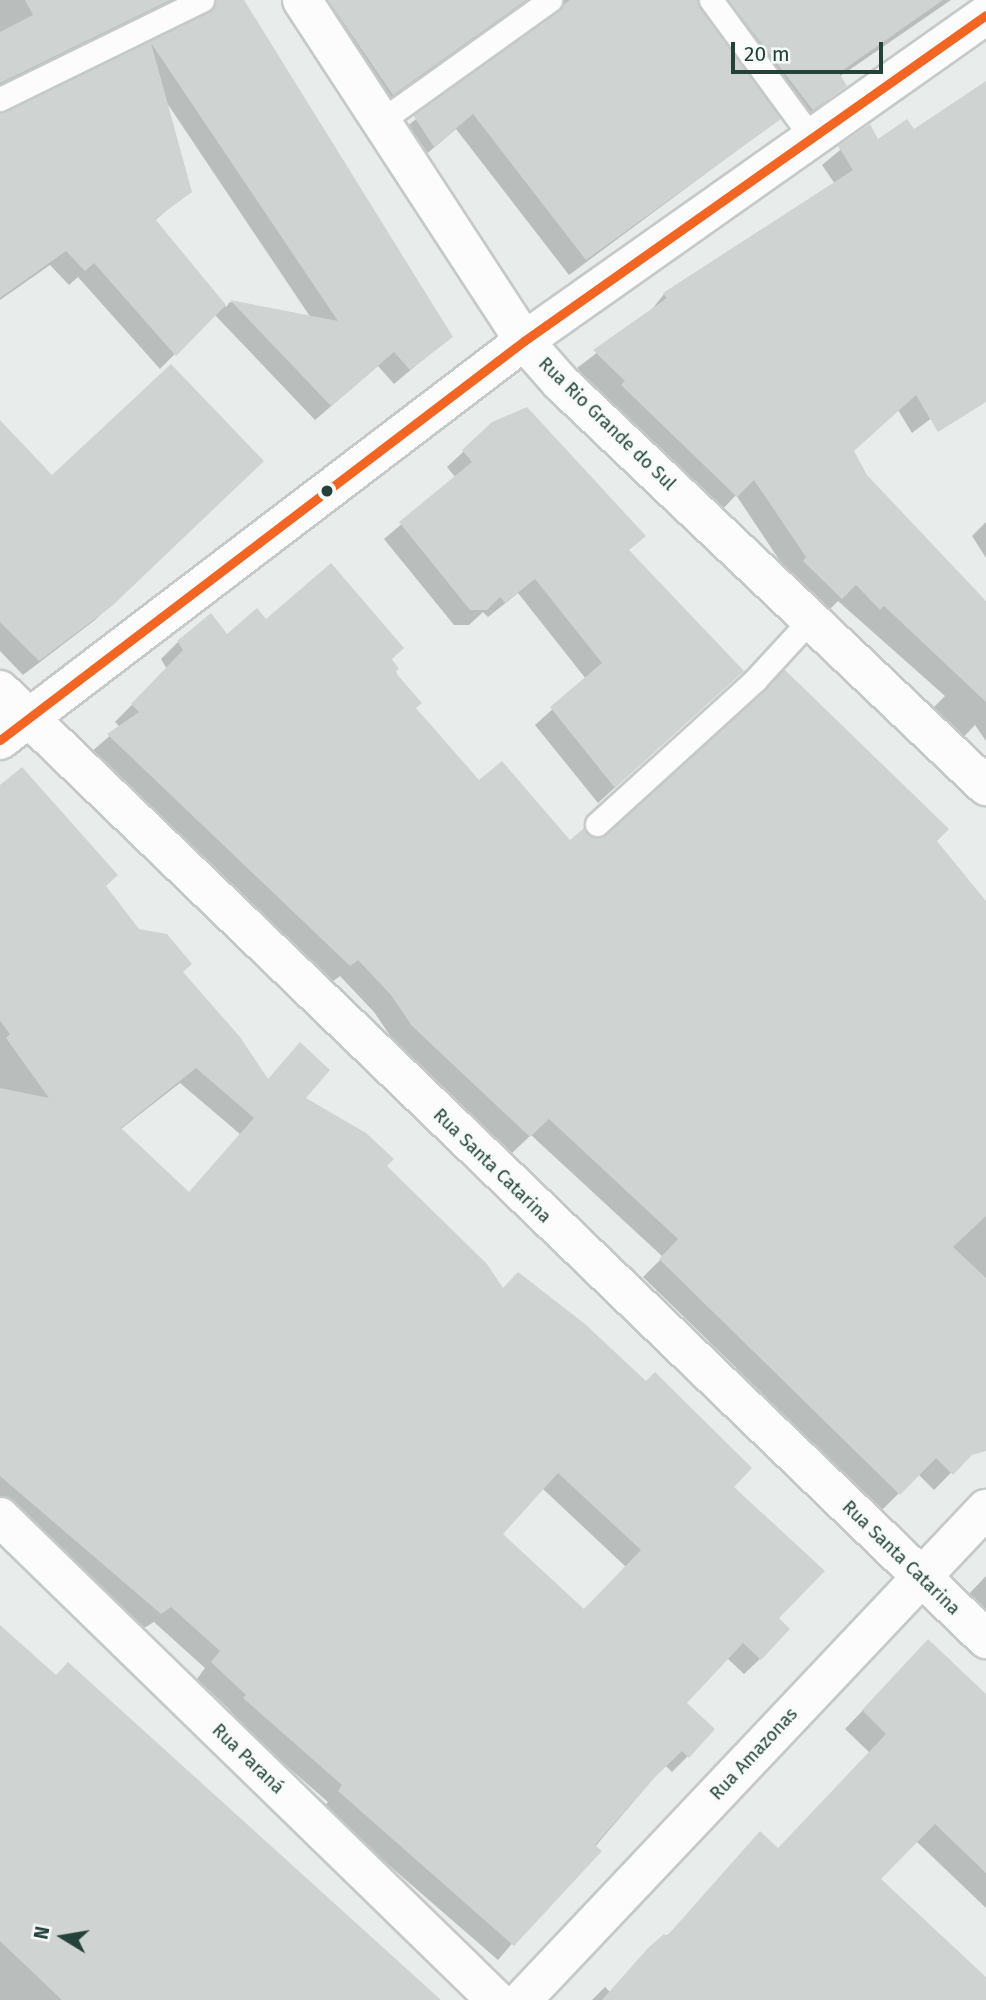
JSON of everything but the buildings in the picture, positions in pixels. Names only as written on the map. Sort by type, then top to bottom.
[{"type":"street","name":"Rua Rio Grande do Sul","points":[[313,4],[381,121],[524,341],[561,383],[986,786]]},
{"type":"street","points":[[14,730],[524,341],[986,15]]},
{"type":"street","name":"Rua Santa Catarina","points":[[0,691],[14,730],[986,1639]]},
{"type":"street","name":"Rua Amazonas","points":[[522,2000],[986,1509]]},
{"type":"street","name":"Rua Paraná","points":[[0,1517],[496,2000]]},
{"type":"lane","points":[[0,99],[202,0]]},
{"type":"lane","points":[[381,121],[550,0]]},
{"type":"lane","points":[[711,0],[812,138]]},
{"type":"lane","points":[[597,824],[755,680],[811,619]]},
{"type":"transit line","points":[[0,740],[524,341],[986,15]]}]
